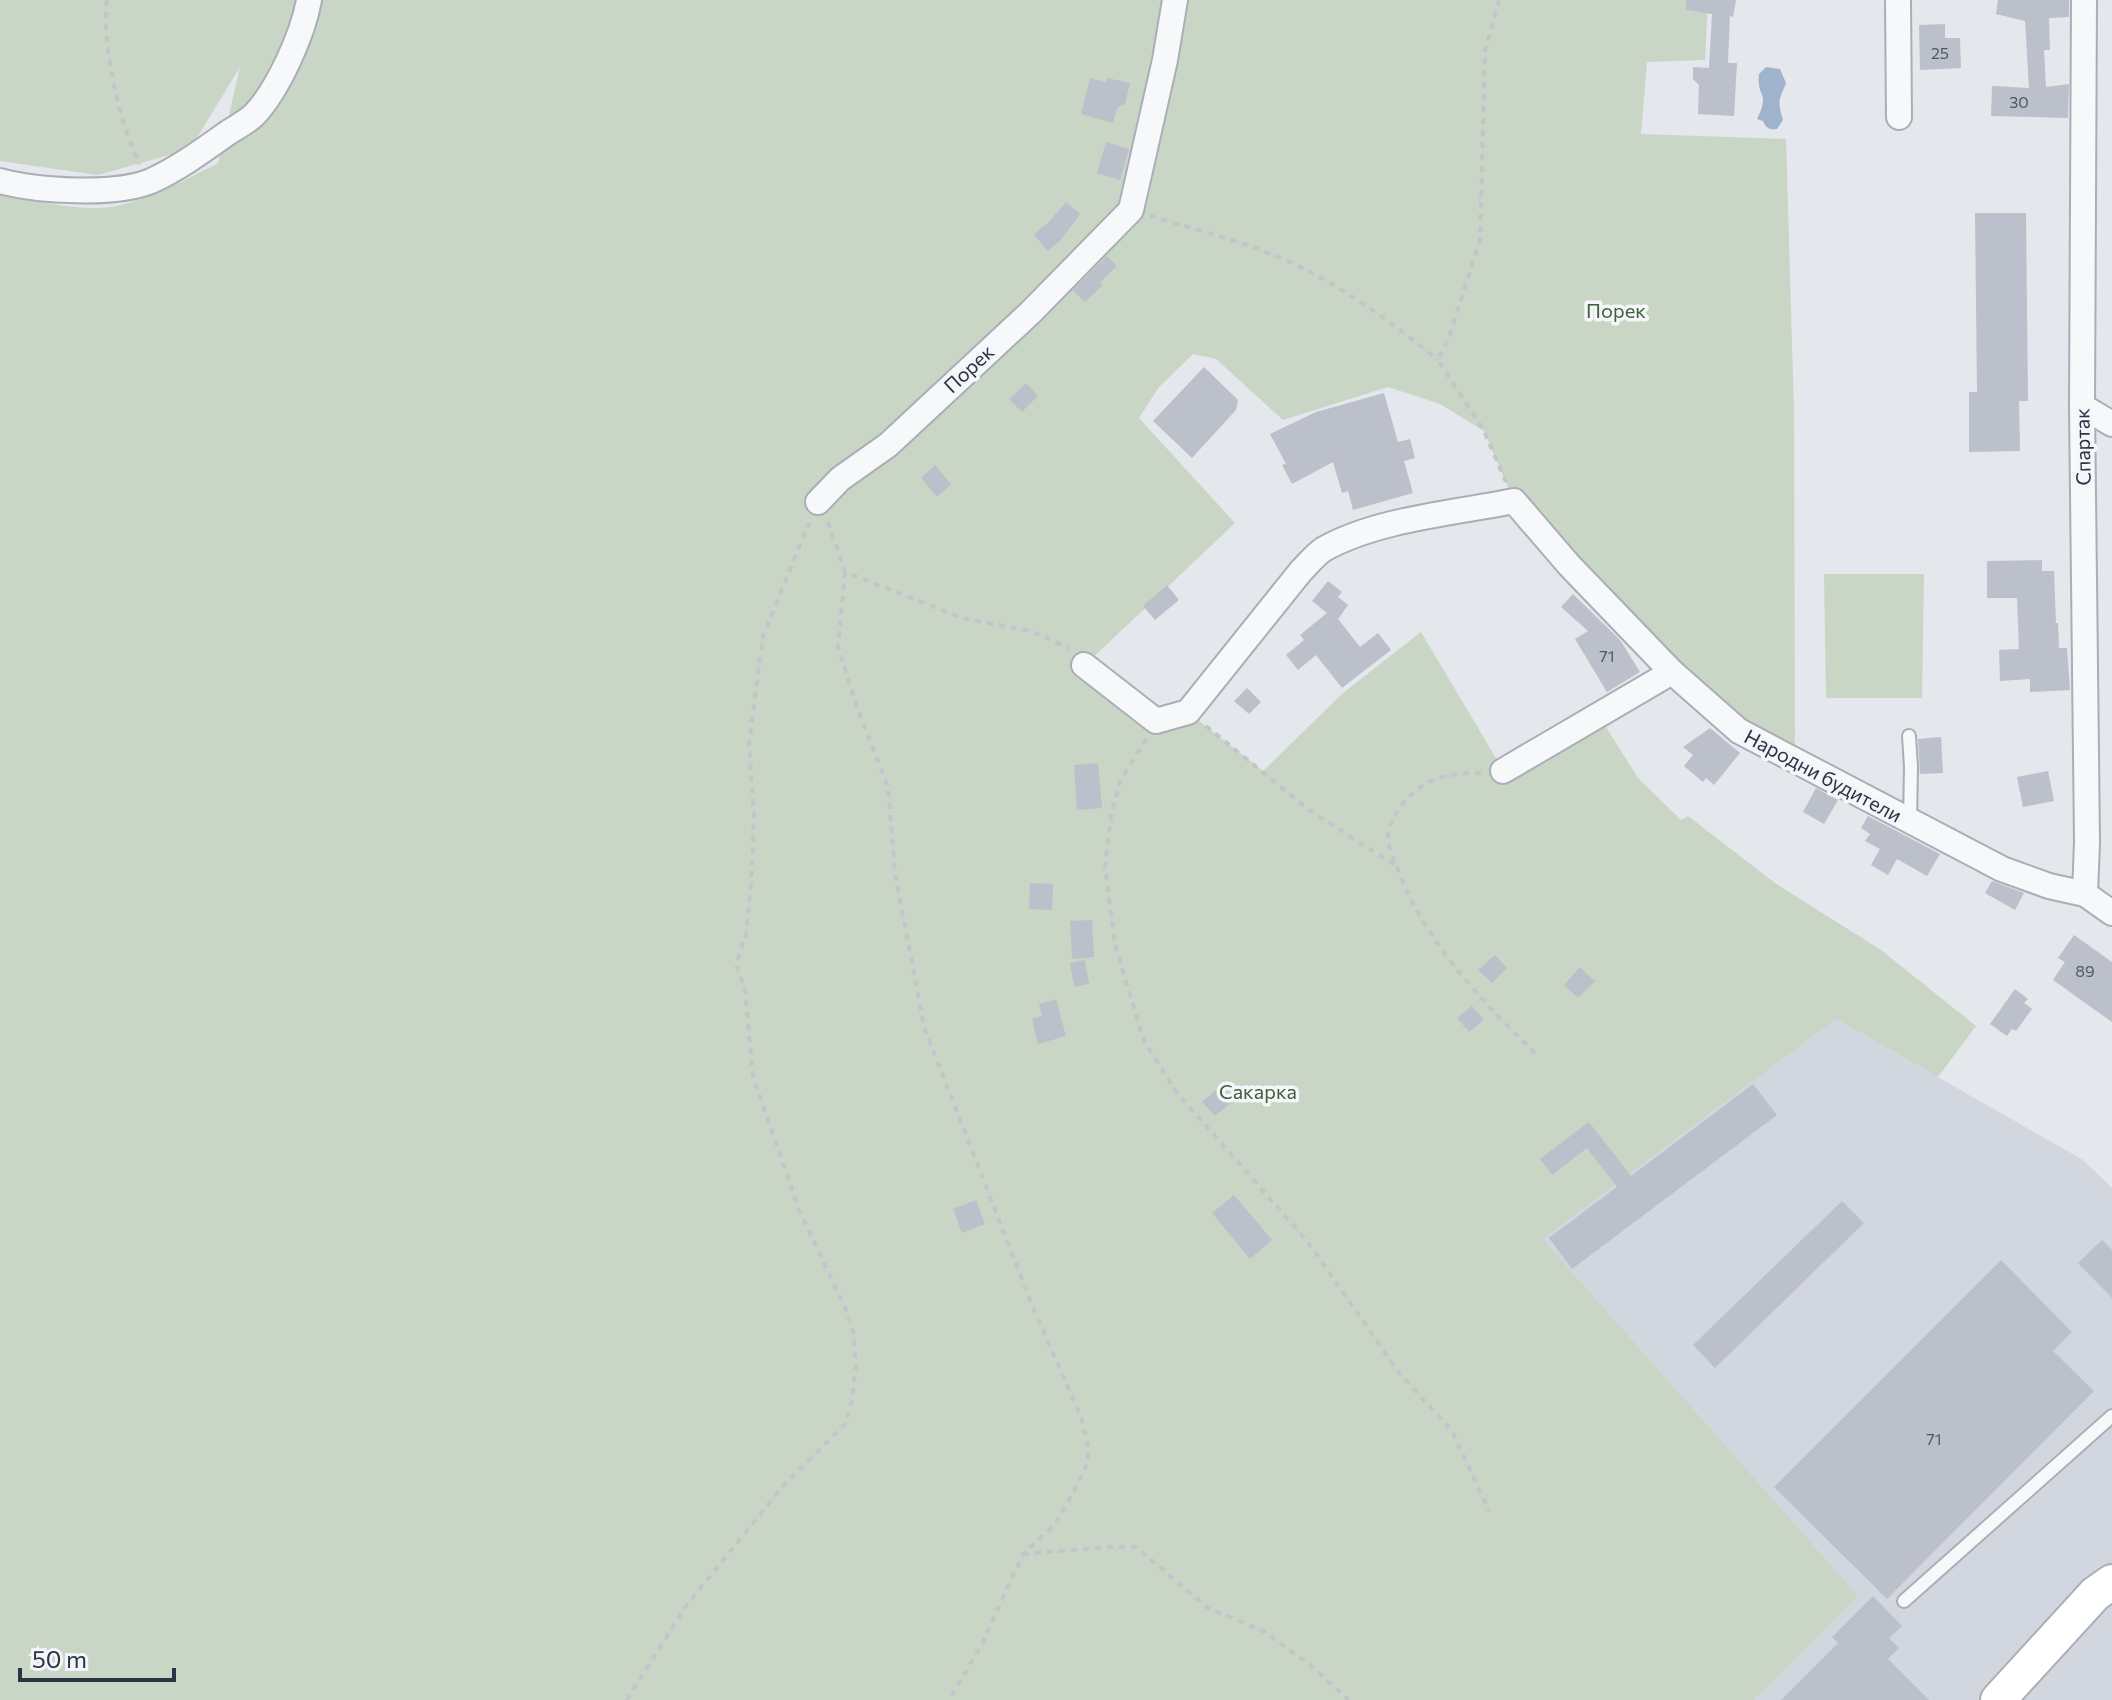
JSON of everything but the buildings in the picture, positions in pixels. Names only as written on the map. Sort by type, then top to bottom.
[{"type":"main road","points":[[1998,1700],[2095,1594],[2112,1582]]},
{"type":"street","points":[[0,181],[27,188],[88,190],[150,181],[254,115],[287,67],[309,0]]},
{"type":"street","points":[[1131,210],[1165,60],[1175,0]]},
{"type":"street","points":[[1898,0],[1899,117]]},
{"type":"street","name":"Спартак","points":[[2084,0],[2082,406],[2085,894]]},
{"type":"street","name":"Порек","points":[[818,502],[840,479],[888,445],[1030,313],[1131,210]]},
{"type":"street","points":[[2082,406],[2112,424]]},
{"type":"street","points":[[1084,665],[1156,721],[1188,712],[1301,571],[1321,551],[1350,537],[1391,525],[1514,501]]},
{"type":"street","name":"Народни будители","points":[[1514,501],[1569,565],[1672,672],[1739,731],[2002,869],[2049,886],[2085,894],[2112,913]]},
{"type":"street","points":[[1503,771],[1672,672]]},
{"type":"lane","points":[[1909,736],[1910,822]]},
{"type":"lane","points":[[1904,1601],[2112,1416]]},
{"type":"path","points":[[107,0],[110,59],[123,120],[131,147],[150,181]]},
{"type":"path","points":[[1438,360],[1448,340],[1480,240],[1485,51],[1499,0]]},
{"type":"path","points":[[1131,210],[1237,242],[1311,272],[1395,325],[1438,360],[1484,431],[1514,501]]},
{"type":"path","points":[[818,502],[845,572],[838,647],[888,787],[895,873],[924,1027],[941,1078],[1034,1310],[1081,1417],[1088,1446],[1087,1464],[1056,1523],[1023,1554],[981,1646],[949,1700]]},
{"type":"path","points":[[627,1700],[686,1606],[783,1486],[845,1424],[852,1401],[856,1364],[854,1336],[847,1312],[800,1212],[753,1077],[745,990],[736,965],[746,934],[751,885],[754,815],[749,743],[763,636],[818,502]]},
{"type":"path","points":[[845,572],[962,618],[1031,631],[1070,648],[1084,665]]},
{"type":"path","points":[[1188,712],[1309,810],[1396,865]]},
{"type":"path","points":[[1156,721],[1120,781],[1111,815],[1105,867],[1115,945],[1144,1041],[1177,1093],[1308,1242],[1399,1373],[1452,1431],[1489,1511]]},
{"type":"path","points":[[1503,771],[1455,773],[1418,786],[1394,815],[1388,840],[1406,892],[1438,946],[1485,1004],[1538,1056]]},
{"type":"path","points":[[1023,1554],[1136,1547],[1208,1608],[1263,1631],[1309,1664],[1349,1700]]},
{"type":"shaded area","points":[[1836,1019],[2083,1160],[2112,1188],[2112,1700],[1754,1700],[1857,1596],[1543,1239]]},
{"type":"green space","name":"Сакарка","points":[[0,0],[1708,0],[1705,60],[1647,62],[1641,134],[1786,139],[1794,411],[1795,759],[1739,731],[1514,501],[1484,431],[1440,404],[1388,387],[1283,420],[1216,359],[1193,354],[1159,387],[1139,418],[1235,523],[1085,665],[1156,721],[1188,712],[1263,771],[1343,693],[1421,632],[1503,770],[1599,716],[1638,778],[1681,820],[1688,816],[1775,883],[1881,950],[1976,1026],[1938,1077],[1836,1019],[1543,1239],[1858,1596],[1754,1700],[0,1700],[0,192],[68,206],[110,207],[150,196],[218,163],[240,67],[190,149],[98,175],[0,161]]},
{"type":"green space","points":[[1824,574],[1924,574],[1922,698],[1826,698]]},
{"type":"water","points":[[1766,67],[1780,69],[1786,83],[1780,101],[1783,120],[1777,129],[1768,128],[1757,119],[1763,103],[1759,74]]}]
